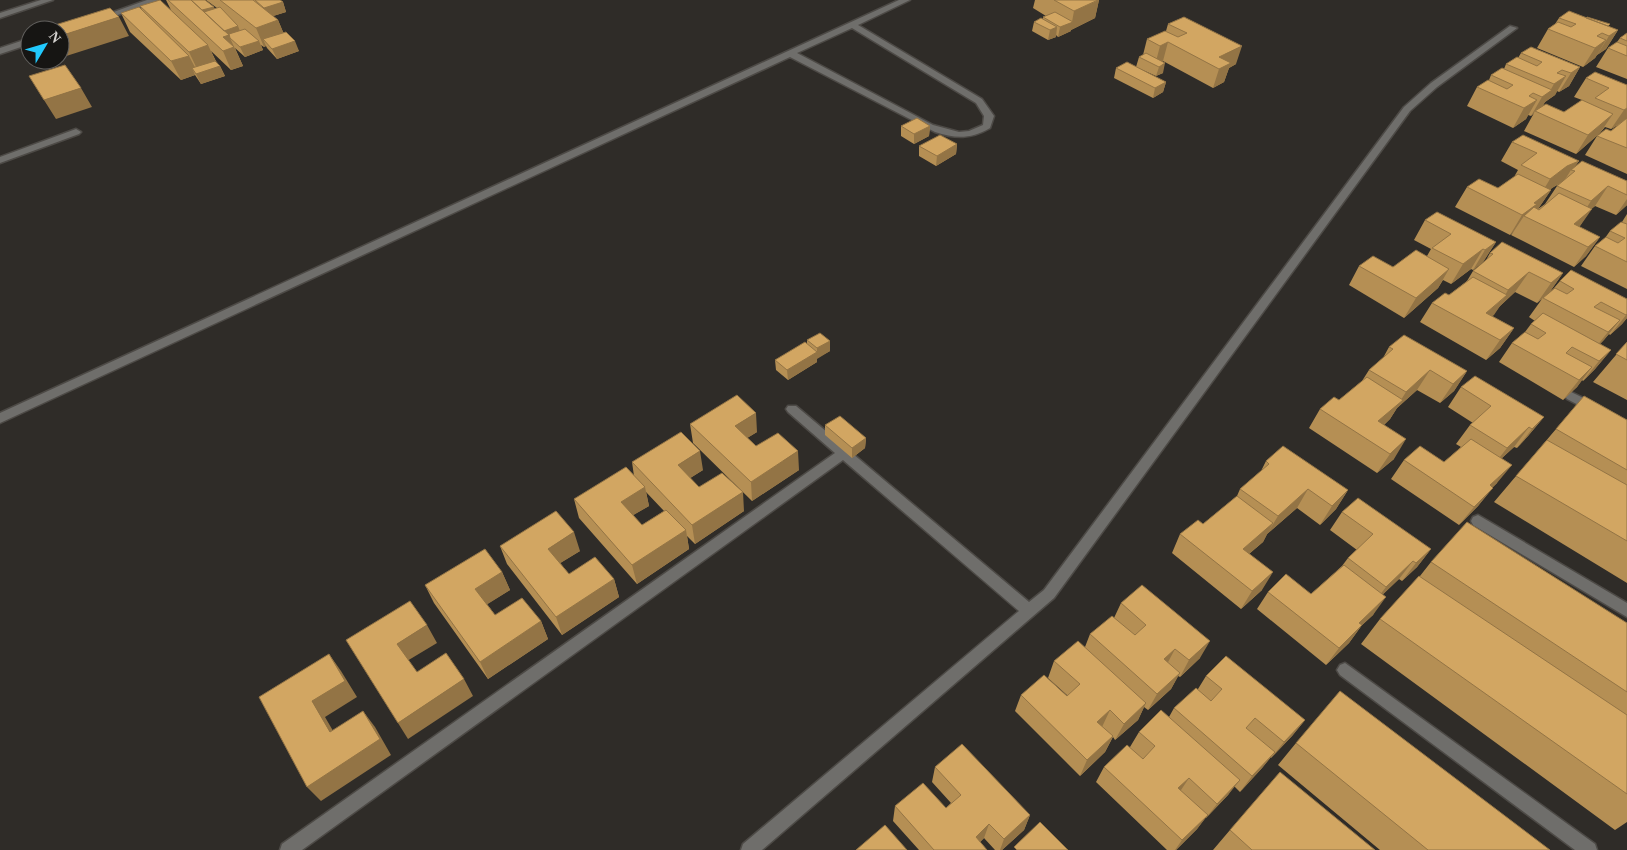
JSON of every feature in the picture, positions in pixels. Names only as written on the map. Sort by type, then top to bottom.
[{"type":"street","points":[[0,16],[49,0]]},
{"type":"street","points":[[95,20],[155,0]]},
{"type":"street","points":[[0,418],[906,0]]},
{"type":"street","points":[[790,54],[930,127],[954,136],[975,134],[987,126],[989,116],[979,101],[852,25]]},
{"type":"street","points":[[749,850],[1049,594],[1407,110],[1434,85],[1513,28]]},
{"type":"street","points":[[0,51],[20,44]]},
{"type":"street","points":[[0,160],[76,132]]},
{"type":"street","points":[[1571,396],[1603,413]]},
{"type":"street","points":[[792,409],[1029,610]]},
{"type":"street","points":[[288,850],[844,453]]},
{"type":"street","points":[[1478,521],[1627,611]]},
{"type":"street","points":[[1345,670],[1589,850]]},
{"type":"building","points":[[160,0],[208,45],[189,52],[140,6]]},
{"type":"building","points":[[168,0],[191,0],[229,35],[223,37],[234,47],[223,51]]},
{"type":"building","points":[[191,0],[205,0],[214,7],[202,10]]},
{"type":"building","points":[[220,0],[253,0],[278,20],[256,28]]},
{"type":"building","points":[[255,0],[280,0],[283,2],[264,8]]},
{"type":"building","points":[[1054,0],[1098,0],[1074,11]]},
{"type":"building","points":[[139,7],[189,56],[171,61],[121,13]]},
{"type":"building","points":[[220,7],[238,26],[224,31],[204,12]]},
{"type":"building","points":[[110,8],[119,17],[70,33],[70,20]]},
{"type":"building","points":[[1569,11],[1618,30],[1609,36],[1602,33],[1597,36],[1606,40],[1595,48],[1548,29],[1558,22],[1571,27],[1576,24],[1559,18]]},
{"type":"building","points":[[1055,12],[1073,22],[1060,27],[1043,17]]},
{"type":"building","points":[[1184,17],[1242,46],[1219,57],[1231,63],[1219,69],[1168,42],[1160,46],[1147,39],[1165,31],[1178,37],[1187,33],[1168,24]]},
{"type":"building","points":[[1587,17],[1610,24],[1608,26]]},
{"type":"building","points":[[1041,18],[1057,27],[1050,30],[1034,22]]},
{"type":"building","points":[[245,29],[259,41],[240,47],[230,38],[229,34]]},
{"type":"building","points":[[286,32],[295,41],[272,49],[263,39]]},
{"type":"building","points":[[1627,33],[1627,41],[1620,38]]},
{"type":"building","points":[[1617,42],[1627,46],[1627,56],[1608,48]]},
{"type":"building","points":[[1531,47],[1580,67],[1571,73],[1562,70],[1557,73],[1566,76],[1554,84],[1506,64],[1517,57],[1537,66],[1542,62],[1521,53]]},
{"type":"building","points":[[1146,53],[1165,63],[1159,67],[1139,57]]},
{"type":"building","points":[[215,61],[220,66],[196,74],[192,68]]},
{"type":"building","points":[[1127,62],[1166,82],[1155,88],[1116,68]]},
{"type":"building","points":[[1502,68],[1552,90],[1542,97],[1533,93],[1529,96],[1537,100],[1524,108],[1477,87],[1488,80],[1507,89],[1513,85],[1491,75]]},
{"type":"building","points":[[49,70],[68,70],[81,88],[44,100],[29,76]]},
{"type":"building","points":[[1595,72],[1627,85],[1627,108],[1624,110],[1595,98],[1609,88],[1586,78]]},
{"type":"building","points":[[1582,100],[1613,114],[1588,135],[1535,111],[1546,104],[1564,112]]},
{"type":"building","points":[[917,118],[930,126],[914,134],[901,126]]},
{"type":"building","points":[[1627,118],[1627,148],[1597,136],[1606,129],[1611,131]]},
{"type":"building","points":[[940,135],[957,144],[937,156],[919,146]]},
{"type":"building","points":[[1523,135],[1579,161],[1567,166],[1550,179],[1521,165],[1537,153],[1512,142]]},
{"type":"building","points":[[1582,161],[1627,181],[1627,195],[1608,186],[1591,201],[1557,186],[1575,171],[1571,170]]},
{"type":"building","points":[[1518,174],[1551,190],[1522,215],[1467,187],[1479,179],[1498,188]]},
{"type":"building","points":[[1559,193],[1592,209],[1574,224],[1600,237],[1588,247],[1524,216],[1534,207],[1539,210]]},
{"type":"building","points":[[1437,212],[1496,242],[1463,264],[1432,248],[1451,234],[1425,220]]},
{"type":"building","points":[[1621,222],[1627,224],[1627,262],[1595,246],[1606,237],[1618,243],[1625,238],[1610,231]]},
{"type":"building","points":[[1502,242],[1563,273],[1551,283],[1529,272],[1508,290],[1473,271],[1493,254],[1490,253]]},
{"type":"building","points":[[1416,250],[1449,269],[1416,298],[1359,266],[1373,256],[1393,267]]},
{"type":"building","points":[[1571,270],[1627,299],[1626,315],[1601,302],[1594,307],[1620,320],[1608,332],[1543,298],[1555,288],[1567,294],[1574,289],[1560,281]]},
{"type":"building","points":[[1473,277],[1507,295],[1486,313],[1514,328],[1500,340],[1432,303],[1445,293],[1449,295]]},
{"type":"building","points":[[1543,313],[1611,350],[1599,361],[1572,347],[1566,353],[1592,367],[1579,380],[1512,343],[1525,332],[1538,339],[1546,333],[1531,324]]},
{"type":"building","points":[[820,333],[830,341],[817,348],[807,340]]},
{"type":"building","points":[[1404,335],[1467,371],[1453,384],[1430,370],[1406,392],[1369,370],[1393,349],[1389,347]]},
{"type":"building","points":[[805,342],[817,352],[787,370],[775,360]]},
{"type":"building","points":[[1627,342],[1627,360],[1616,354]]},
{"type":"building","points":[[1475,376],[1544,417],[1532,429],[1529,427],[1507,448],[1470,425],[1491,406],[1461,387]]},
{"type":"building","points":[[1367,377],[1403,400],[1378,421],[1406,439],[1390,454],[1320,409],[1334,397],[1339,400]]},
{"type":"building","points":[[737,395],[756,413],[735,426],[756,446],[778,433],[798,451],[751,482],[690,424]]},
{"type":"building","points":[[1584,396],[1627,420],[1627,470],[1556,429]]},
{"type":"building","points":[[840,416],[866,438],[852,448],[825,425]]},
{"type":"building","points":[[681,432],[700,451],[678,465],[699,487],[722,473],[743,492],[692,525],[632,462]]},
{"type":"building","points":[[1471,439],[1512,465],[1490,485],[1493,488],[1474,507],[1404,460],[1420,446],[1444,462]]},
{"type":"building","points":[[1547,440],[1627,485],[1627,541],[1516,476]]},
{"type":"building","points":[[1283,446],[1348,490],[1332,506],[1308,489],[1278,516],[1240,489],[1269,464],[1266,461]]},
{"type":"building","points":[[626,467],[645,487],[621,502],[642,525],[666,510],[686,530],[632,565],[574,499]]},
{"type":"building","points":[[1237,496],[1273,523],[1243,549],[1273,572],[1252,591],[1180,534],[1198,520],[1203,524]]},
{"type":"building","points":[[1358,498],[1431,549],[1416,563],[1413,561],[1386,587],[1348,558],[1373,534],[1342,512]]},
{"type":"building","points":[[556,511],[574,532],[548,549],[569,574],[595,557],[614,579],[556,617],[500,546]]},
{"type":"building","points":[[1467,522],[1627,623],[1627,692],[1431,562]]},
{"type":"building","points":[[485,549],[502,572],[475,589],[495,615],[522,598],[541,621],[480,662],[425,585]]},
{"type":"building","points":[[1344,565],[1386,597],[1359,623],[1362,625],[1339,648],[1268,592],[1286,574],[1311,594]]},
{"type":"building","points":[[1419,576],[1627,715],[1627,794],[1380,619]]},
{"type":"building","points":[[1142,585],[1210,641],[1189,660],[1175,649],[1164,659],[1180,673],[1157,694],[1090,634],[1112,616],[1135,635],[1146,625],[1121,603]]},
{"type":"building","points":[[410,601],[427,625],[397,644],[417,672],[446,653],[464,679],[398,723],[346,640]]},
{"type":"building","points":[[1078,641],[1146,703],[1124,724],[1110,710],[1097,722],[1113,736],[1087,760],[1021,695],[1044,675],[1067,696],[1080,684],[1054,661]]},
{"type":"building","points":[[329,654],[345,681],[312,701],[330,732],[363,711],[380,739],[307,787],[259,697]]},
{"type":"building","points":[[1226,656],[1305,720],[1284,742],[1255,718],[1246,728],[1275,752],[1252,776],[1174,708],[1196,688],[1211,701],[1222,689],[1206,676]]},
{"type":"building","points":[[1340,691],[1550,850],[1428,850],[1296,743]]},
{"type":"building","points":[[1161,710],[1240,780],[1217,804],[1189,778],[1178,788],[1208,815],[1182,840],[1104,767],[1127,745],[1143,759],[1155,746],[1139,732]]},
{"type":"building","points":[[962,744],[1030,815],[1004,839],[989,824],[976,837],[987,850],[934,850],[895,806],[923,783],[946,808],[961,795],[935,767]]},
{"type":"building","points":[[1280,772],[1375,850],[1252,850],[1230,830]]},
{"type":"building","points":[[1040,822],[1068,850],[1017,850],[1014,847]]},
{"type":"building","points":[[885,825],[907,850],[856,850]]}]
